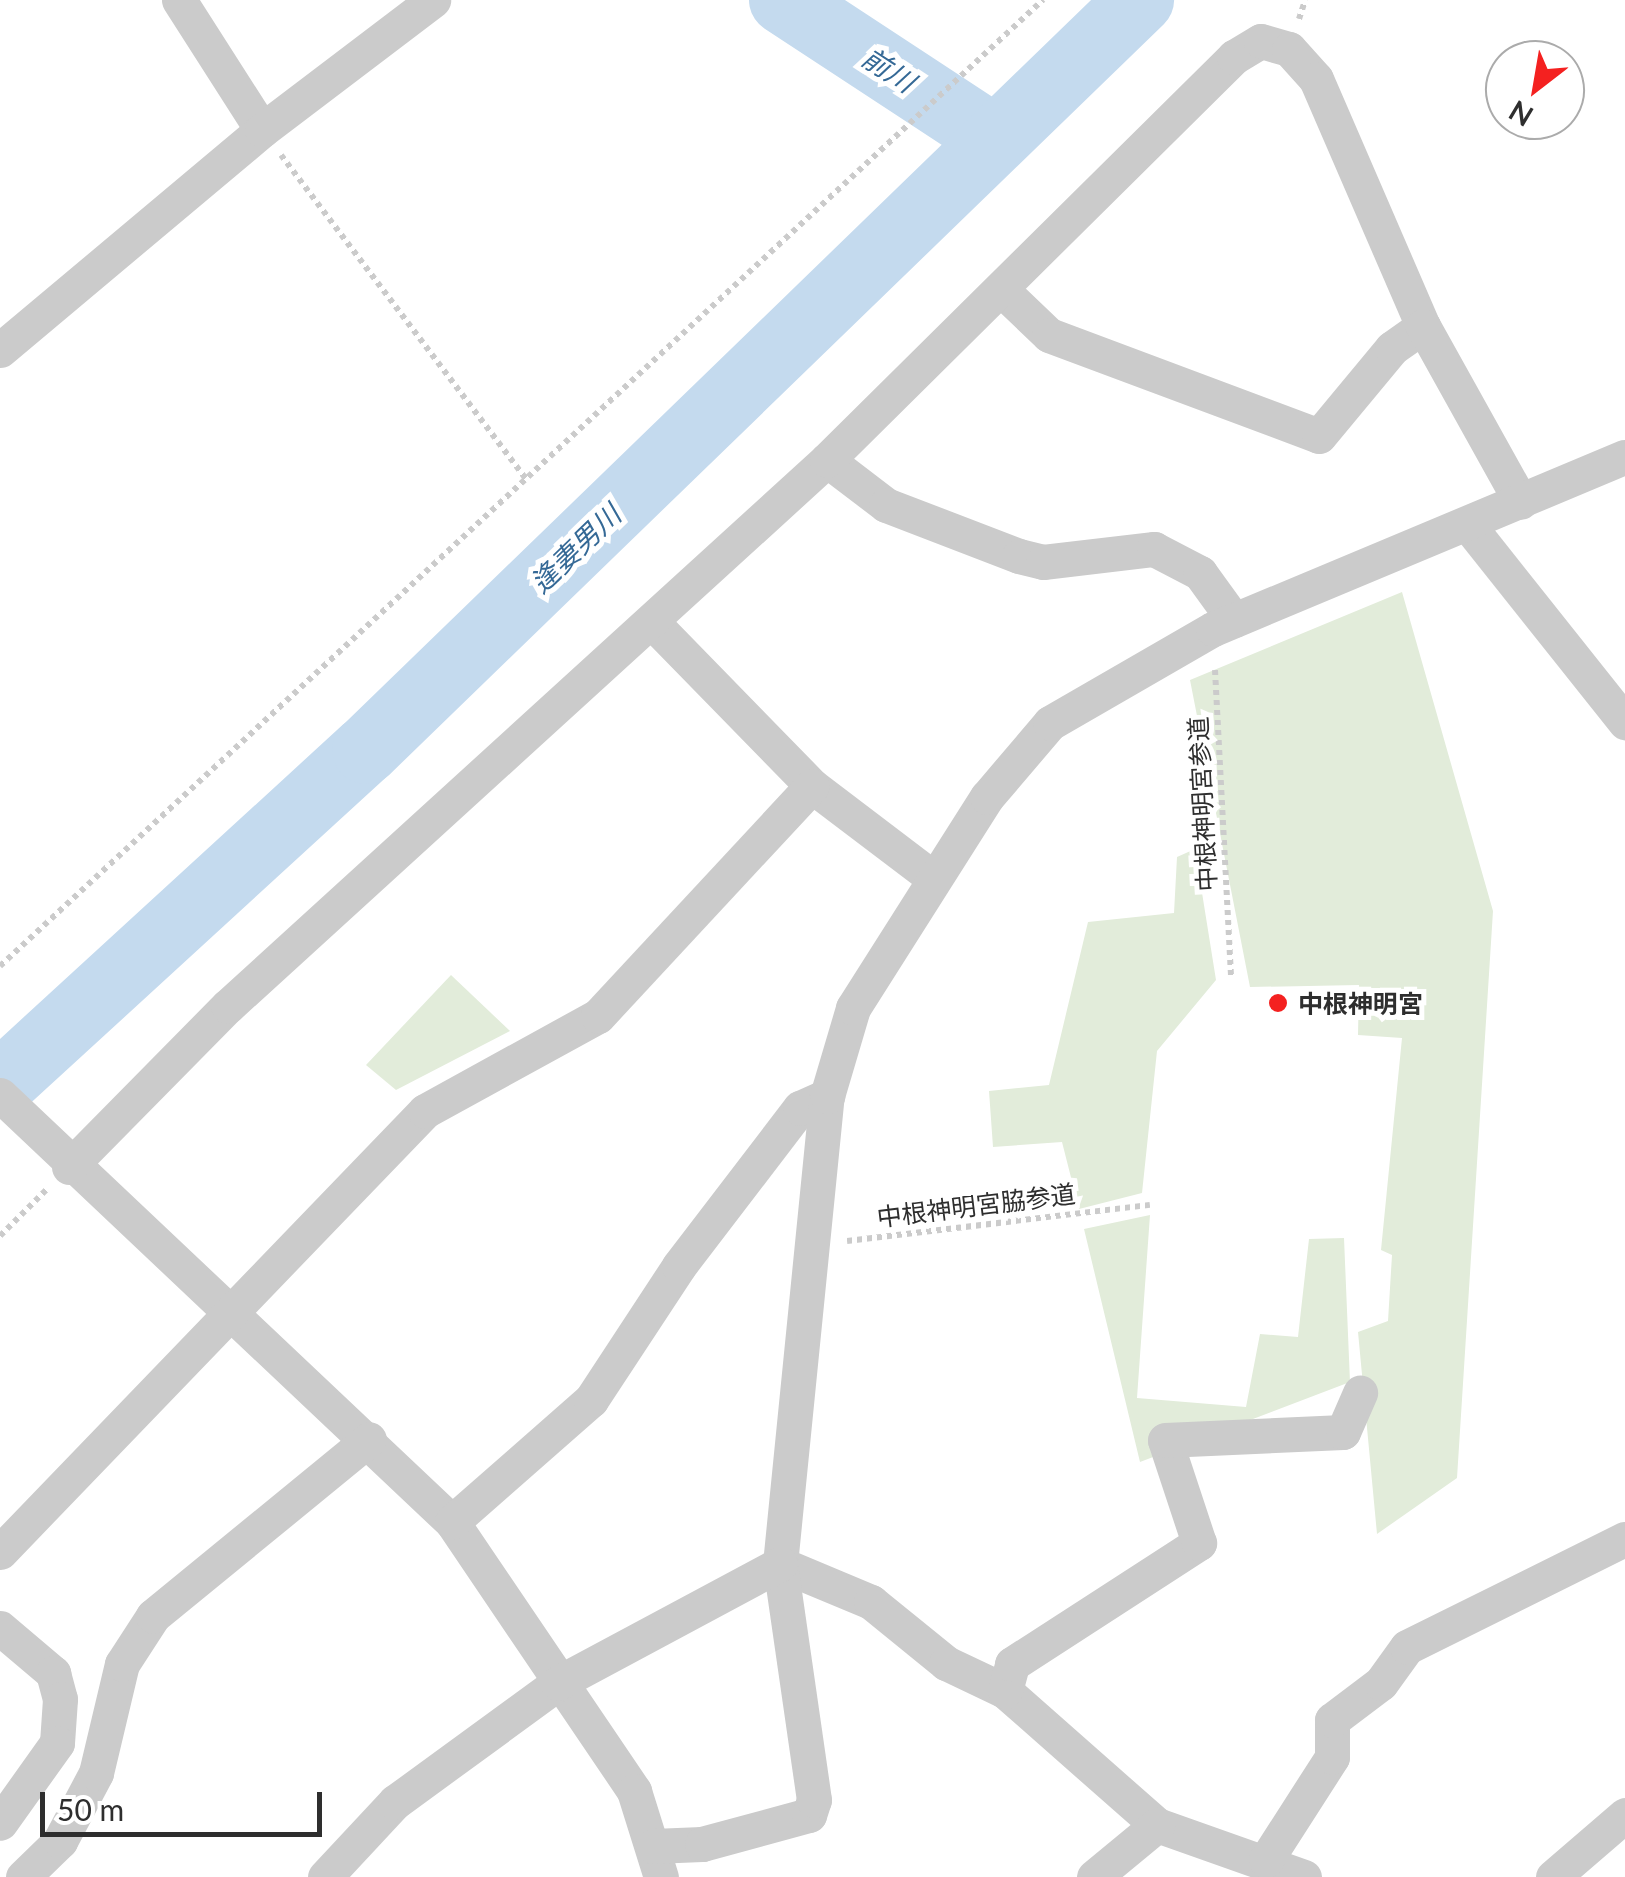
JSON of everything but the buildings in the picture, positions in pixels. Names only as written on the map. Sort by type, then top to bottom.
[{"type":"street","points":[[178,0],[262,130]]},
{"type":"street","points":[[0,350],[262,130],[433,0]]},
{"type":"street","points":[[64,1160],[827,460],[1234,56],[1261,41],[1290,49],[1316,79],[1423,326],[1522,502]]},
{"type":"street","points":[[1002,288],[1050,335],[1319,436],[1392,348],[1423,326]]},
{"type":"street","points":[[0,1096],[64,1160],[369,1438],[452,1522],[518,1610],[558,1684],[634,1791],[657,1862],[702,1844],[808,1816],[814,1800],[780,1564],[806,1246],[827,1096],[853,1008],[933,878],[1050,723],[1224,624],[1469,526],[1625,457]]},
{"type":"street","points":[[827,460],[886,505],[1020,556],[1043,562],[1154,550],[1200,572],[1224,624]]},
{"type":"street","points":[[1469,526],[1625,722]]},
{"type":"street","points":[[652,622],[812,786],[933,878]]},
{"type":"street","points":[[0,1552],[426,1111],[598,1016],[812,786]]},
{"type":"street","points":[[452,1522],[591,1400],[679,1266],[800,1108],[827,1096]]},
{"type":"street","points":[[1005,1691],[1012,1664],[1199,1543],[1165,1440],[1343,1432],[1360,1393]]},
{"type":"street","points":[[23,1877],[60,1842],[96,1773],[122,1664],[154,1616],[369,1438]]},
{"type":"street","points":[[1266,1860],[1332,1757],[1332,1720],[1380,1683],[1406,1647],[1625,1539]]},
{"type":"street","points":[[325,1877],[410,1790],[558,1684],[780,1564]]},
{"type":"street","points":[[780,1564],[871,1602],[946,1663],[1005,1691],[1157,1825],[1266,1860],[1304,1877]]},
{"type":"street","points":[[0,1628],[53,1673],[60,1698],[56,1743],[0,1823]]},
{"type":"street","points":[[1553,1877],[1625,1815]]},
{"type":"street","points":[[1094,1877],[1157,1825]]},
{"type":"path","points":[[0,966],[1042,0]]},
{"type":"path","points":[[262,130],[526,479]]},
{"type":"path","name":"中根神明宮参道","points":[[1224,624],[1231,978]]},
{"type":"path","points":[[0,1236],[64,1160]]},
{"type":"path","name":"中根神明宮脇参道","points":[[806,1246],[1150,1205]]},
{"type":"green space","points":[[1402,592],[1493,911],[1457,1478],[1377,1534],[1358,1332],[1388,1321],[1392,1255],[1381,1250],[1402,1038],[1358,1035],[1359,985],[1250,987],[1190,680]]},
{"type":"green space","points":[[1195,849],[1216,980],[1157,1051],[1142,1193],[1079,1209],[1062,1142],[993,1147],[989,1091],[1049,1085],[1088,922],[1174,913],[1177,857]]},
{"type":"green space","points":[[451,975],[510,1031],[396,1090],[366,1065]]},
{"type":"green space","points":[[1150,1215],[1137,1398],[1246,1407],[1260,1334],[1298,1337],[1309,1239],[1344,1238],[1350,1382],[1140,1462],[1084,1229]]},
{"type":"waterway","name":"前川","points":[[783,0],[995,139]]},
{"type":"waterway","name":"逢妻男川","points":[[0,1085],[366,750],[1140,0]]},
{"type":"place","name":"中根神明宮","points":[[1278,1003]]}]
